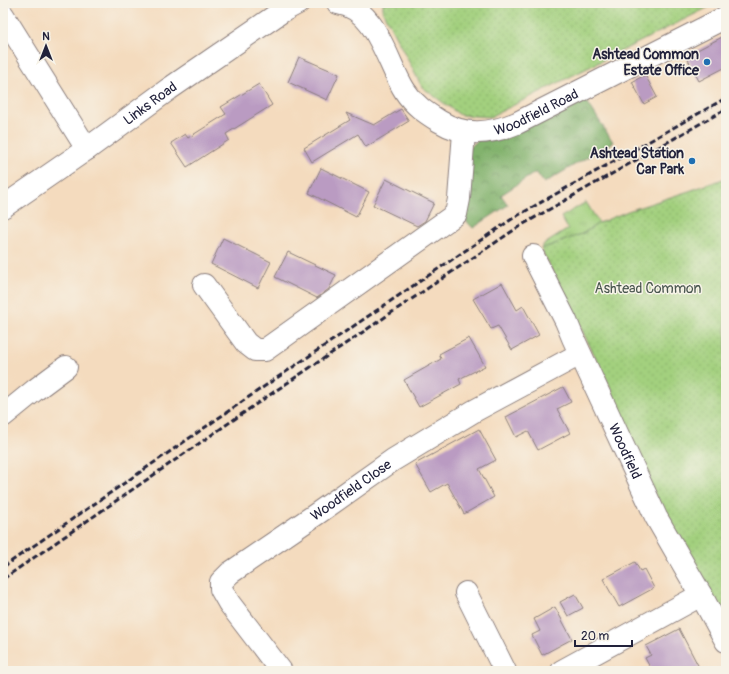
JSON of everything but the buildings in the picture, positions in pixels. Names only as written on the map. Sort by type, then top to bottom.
[{"type":"street","name":"Links Road","points":[[3,207],[87,149],[168,89],[268,20],[298,3]]},
{"type":"street","points":[[338,3],[357,10],[369,12]]},
{"type":"street","name":"Woodfield Road","points":[[369,12],[376,34],[405,91],[416,105],[429,115],[448,126],[464,132],[486,132],[502,129],[517,123],[726,17]]},
{"type":"street","points":[[3,15],[87,149]]},
{"type":"street","points":[[204,286],[246,343],[255,350],[265,350],[456,214],[459,199],[464,132]]},
{"type":"street","name":"Woodfield","points":[[533,256],[566,321],[656,517],[726,642]]},
{"type":"street","name":"Woodfield Close","points":[[281,671],[229,603],[221,589],[221,582],[230,573],[393,460],[474,411],[580,354]]},
{"type":"street","points":[[3,416],[66,367]]},
{"type":"street","points":[[466,593],[505,671]]},
{"type":"street","points":[[562,671],[701,595]]},
{"type":"green space","points":[[383,3],[717,3],[490,117],[460,115],[422,87],[383,12]]},
{"type":"green space","points":[[584,97],[613,142],[544,183],[536,172],[501,195],[508,205],[473,228],[460,215],[469,148],[483,136]]},
{"type":"green space","name":"Ashtead Common","points":[[726,178],[726,623],[651,487],[609,384],[541,249],[582,234],[599,223],[628,211]]},
{"type":"green space","points":[[586,202],[599,223],[582,234],[541,249],[543,245],[568,229],[561,217]]},
{"type":"railway","points":[[3,567],[259,390],[515,217],[726,98]]},
{"type":"railway","points":[[3,579],[265,398],[520,226],[726,109]]},
{"type":"place","name":"Ashtead Common Estate Office","points":[[707,62]]},
{"type":"place","name":"Ashtead Station Car Park","points":[[692,161]]}]
